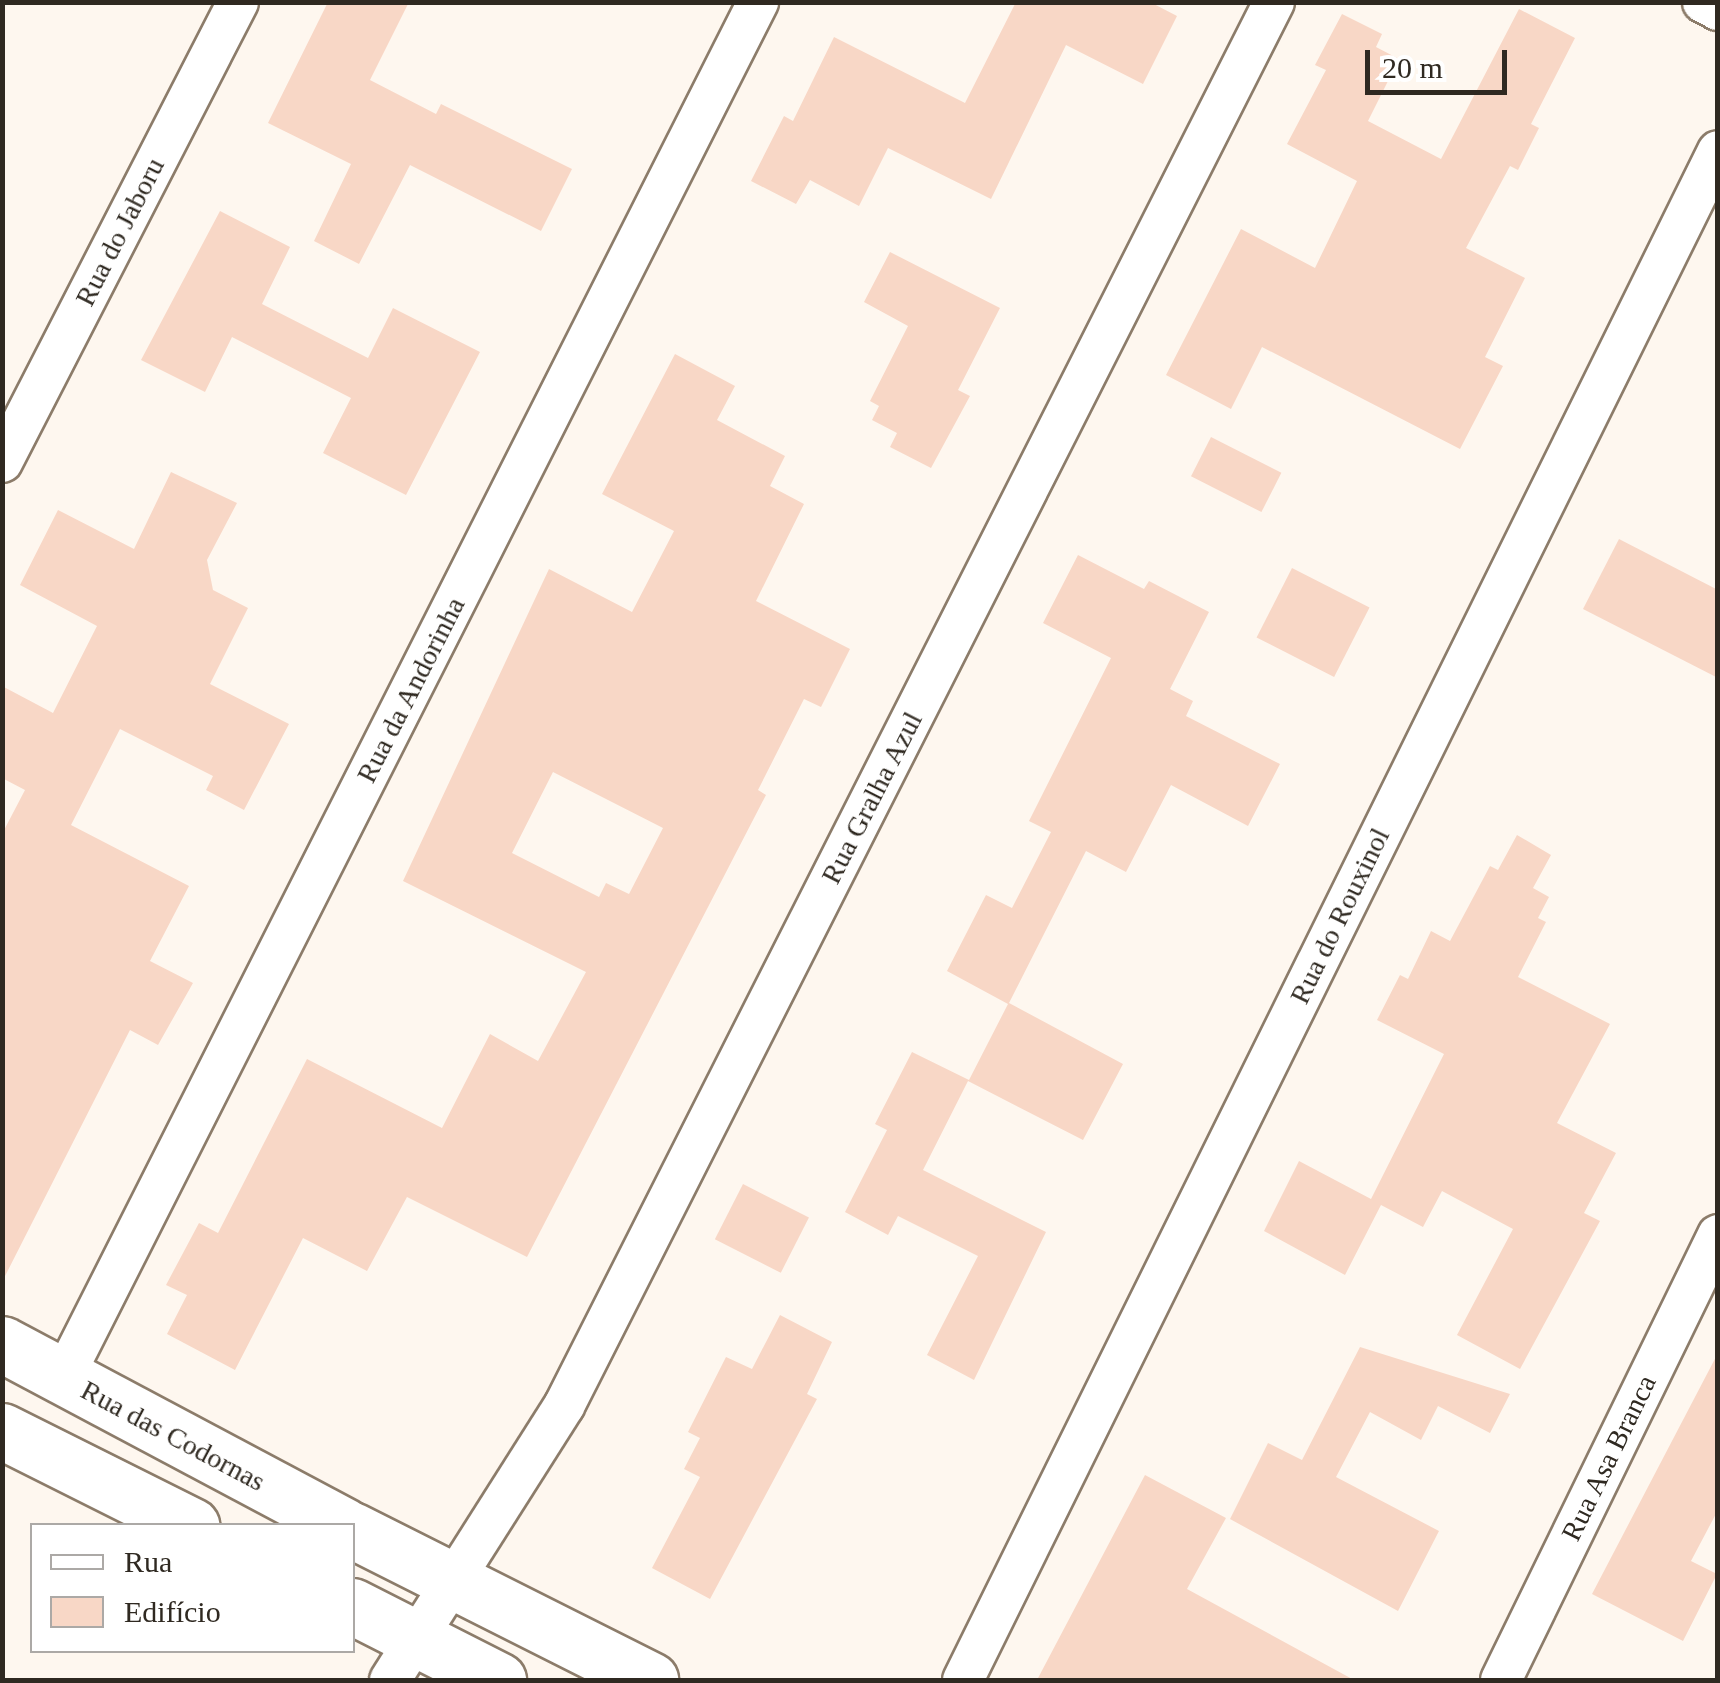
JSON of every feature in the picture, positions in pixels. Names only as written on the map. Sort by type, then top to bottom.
[{"type":"street","name":"Rua do Jaboru","points":[[2,462],[238,2]]},
{"type":"street","name":"Rua da Andorinha","points":[[64,1378],[758,2]]},
{"type":"street","name":"Rua Gralha Azul","points":[[402,1658],[564,1406],[1274,2]]},
{"type":"street","points":[[1703,2],[1718,10]]},
{"type":"street","name":"Rua do Rouxinol","points":[[962,1680],[1718,150]]},
{"type":"street","name":"Rua Asa Branca","points":[[1501,1680],[1718,1235]]},
{"type":"street","name":"Rua das Codornas","points":[[2,1344],[338,1523]]},
{"type":"street","points":[[2,1431],[186,1523]]},
{"type":"street","points":[[355,1532],[650,1680]]},
{"type":"street","points":[[355,1609],[402,1658],[498,1680]]},
{"type":"building","points":[[328,2],[409,2],[370,80],[436,114],[441,104],[572,169],[541,231],[410,165],[359,264],[314,241],[351,164],[268,123]]},
{"type":"building","points":[[1016,2],[1150,2],[1177,16],[1143,84],[1066,45],[991,199],[888,148],[859,206],[810,180],[796,204],[751,181],[784,116],[793,121],[834,37],[965,103]]},
{"type":"building","points":[[1519,9],[1575,38],[1531,124],[1539,128],[1518,170],[1510,166],[1466,248],[1525,278],[1485,357],[1503,366],[1460,449],[1262,347],[1231,409],[1166,375],[1241,229],[1315,268],[1357,181],[1287,144],[1326,70],[1315,65],[1342,14],[1382,34],[1376,47],[1399,59],[1368,121],[1441,159]]},
{"type":"building","points":[[220,211],[290,247],[262,304],[368,358],[393,308],[480,352],[406,495],[323,453],[351,398],[232,337],[205,392],[141,360]]},
{"type":"building","points":[[890,252],[1000,308],[958,390],[970,396],[931,468],[890,447],[897,433],[872,420],[879,406],[870,401],[908,326],[864,302]]},
{"type":"building","points":[[675,354],[735,386],[717,420],[785,456],[770,486],[804,504],[756,601],[850,649],[821,707],[804,699],[758,790],[766,795],[527,1257],[407,1197],[367,1271],[303,1238],[235,1370],[167,1334],[187,1295],[166,1285],[199,1223],[218,1233],[307,1059],[442,1128],[490,1034],[538,1061],[586,972],[403,881],[549,569],[632,612],[674,531],[602,494]],"holes":[[[553,772],[663,828],[629,894],[606,883],[599,897],[512,853]]]},
{"type":"building","points":[[1211,437],[1281,473],[1261,512],[1191,476]]},
{"type":"building","points":[[171,472],[237,503],[207,560],[213,590],[248,608],[210,684],[289,724],[244,810],[206,790],[213,776],[120,729],[71,825],[189,886],[150,961],[193,983],[158,1045],[130,1030],[2,1282],[2,834],[25,790],[2,778],[2,686],[53,713],[97,626],[20,585],[58,510],[134,549]]},
{"type":"building","points":[[1619,539],[1718,590],[1718,678],[1583,609]]},
{"type":"building","points":[[1078,555],[1144,589],[1149,581],[1209,612],[1170,689],[1193,701],[1186,716],[1280,764],[1248,826],[1171,785],[1126,872],[1086,851],[1009,1003],[1123,1064],[1083,1140],[968,1081],[923,1170],[1046,1232],[974,1380],[927,1355],[978,1256],[898,1216],[888,1235],[845,1212],[887,1130],[875,1124],[912,1052],[969,1080],[1008,1004],[947,971],[986,895],[1012,908],[1051,832],[1029,821],[1111,658],[1043,623]]},
{"type":"building","points":[[1292,568],[1370,607],[1334,677],[1257,637]]},
{"type":"building","points":[[1517,835],[1551,855],[1533,888],[1549,897],[1538,918],[1546,922],[1518,977],[1610,1024],[1557,1123],[1616,1153],[1584,1213],[1600,1221],[1520,1369],[1457,1335],[1513,1229],[1442,1191],[1423,1227],[1381,1205],[1345,1275],[1264,1231],[1299,1161],[1371,1199],[1444,1054],[1377,1020],[1400,975],[1408,979],[1431,931],[1450,941],[1490,866],[1498,870]]},
{"type":"building","points":[[743,1184],[809,1218],[781,1273],[715,1239]]},
{"type":"building","points":[[780,1315],[832,1342],[807,1394],[817,1399],[710,1599],[652,1568],[700,1477],[684,1469],[700,1438],[688,1432],[726,1357],[752,1369]]},
{"type":"building","points":[[1360,1347],[1510,1394],[1490,1433],[1438,1406],[1421,1440],[1370,1412],[1336,1477],[1439,1531],[1398,1611],[1230,1519],[1268,1443],[1302,1460]]},
{"type":"building","points":[[1718,1353],[1718,1510],[1691,1561],[1717,1574],[1683,1641],[1592,1594]]},
{"type":"building","points":[[1145,1475],[1226,1518],[1187,1589],[1354,1680],[1037,1680]]}]
